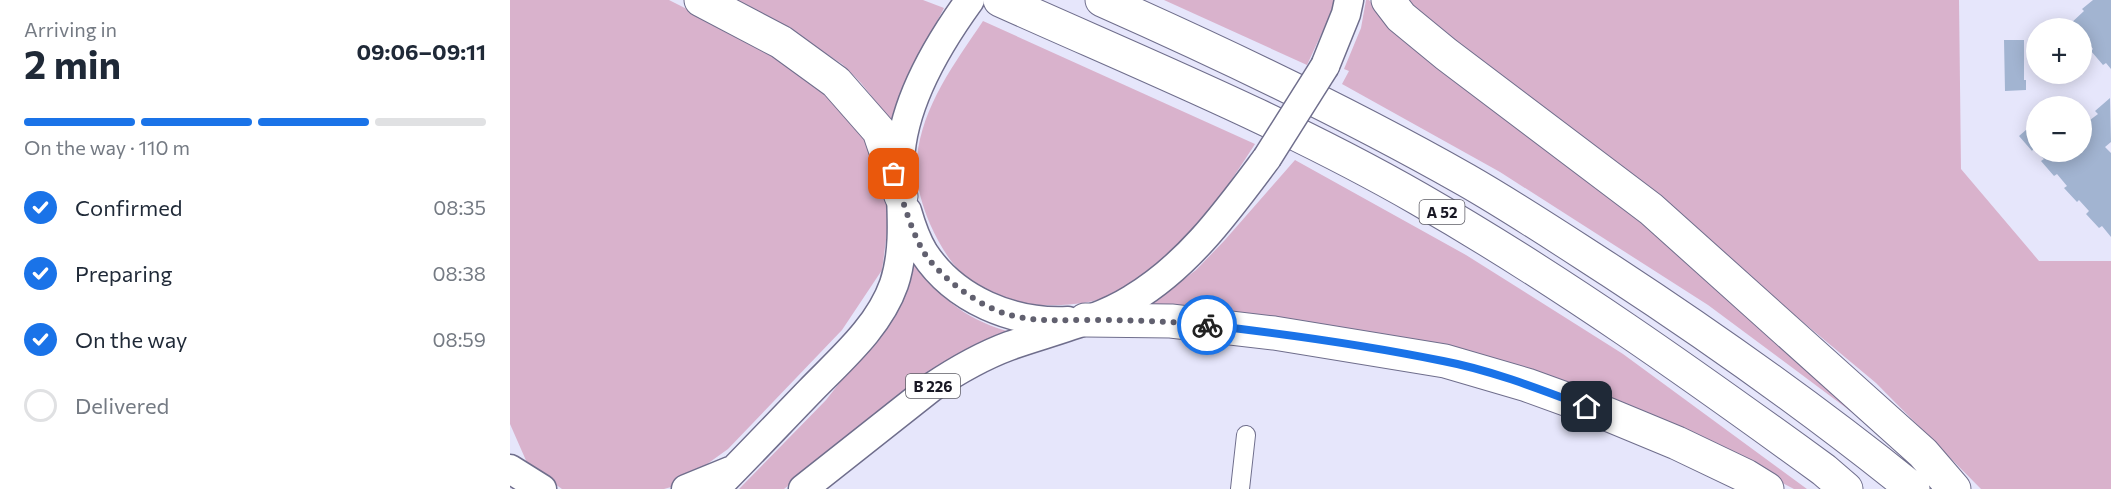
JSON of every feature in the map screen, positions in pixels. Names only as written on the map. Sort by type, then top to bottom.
[{"type":"highway","points":[[701,0],[781,42],[836,82],[879,131],[901,196]]},
{"type":"highway","name":"A 52","points":[[1000,0],[1207,92],[1343,158],[1418,198],[1521,260],[1674,361],[1824,470],[1846,489]]},
{"type":"highway","name":"A 52","points":[[1102,0],[1277,80],[1466,180],[1544,227],[1696,327],[1840,430],[1913,489]]},
{"type":"highway","points":[[1388,0],[1401,17],[1446,54],[1651,209],[1923,453],[1954,489]]},
{"type":"highway","points":[[1085,320],[1171,321],[1263,331],[1445,361],[1607,414],[1687,448],[1746,476],[1767,489]]},
{"type":"main road","name":"B 226","points":[[803,489],[932,387],[951,375],[1005,348],[1085,320],[1132,300],[1160,280],[1188,255],[1227,212],[1295,116],[1325,66],[1346,14],[1349,0]]},
{"type":"main road","points":[[715,489],[841,359],[878,316],[894,284],[898,266],[902,231],[900,160],[904,132],[912,106],[930,64],[963,10]]},
{"type":"main road","points":[[901,196],[924,252],[945,276],[968,294],[1008,315],[1057,321],[1085,320]]},
{"type":"main road","points":[[510,469],[542,489]]},
{"type":"main road","points":[[686,489],[735,469]]},
{"type":"main road","points":[[510,476],[516,489]]},
{"type":"street","points":[[1240,489],[1246,435]]},
{"type":"shaded area","points":[[510,0],[669,0],[778,55],[830,91],[864,135],[891,202],[882,270],[842,330],[728,449],[678,485],[664,489],[562,489],[528,465],[510,424]]},
{"type":"shaded area","points":[[727,0],[923,0],[944,8],[928,39],[894,131],[877,103],[842,64],[789,30]]},
{"type":"shaded area","points":[[1164,0],[1337,0],[1307,65]]},
{"type":"shaded area","points":[[1366,0],[1369,0],[1406,38],[1627,205],[1911,459],[1708,305],[1500,172],[1342,84],[1349,71],[1344,69],[1361,28]]},
{"type":"shaded area","points":[[1406,0],[1959,0],[1961,169],[2039,261],[2111,261],[2111,489],[1981,489],[1876,383],[1599,152],[1424,19]]},
{"type":"shaded area","points":[[983,21],[1255,144],[1213,206],[1181,244],[1143,277],[1115,294],[1092,301],[1061,305],[1038,305],[998,297],[966,277],[953,263],[930,224],[918,184],[917,158],[920,139],[925,121],[941,86]]},
{"type":"shaded area","points":[[1295,160],[1466,255],[1623,354],[1807,489],[1794,489],[1672,427],[1141,312],[1196,270]]},
{"type":"shaded area","points":[[912,257],[931,283],[952,303],[977,319],[1007,331],[985,340],[940,366],[784,489],[739,489],[826,400],[870,344]]},
{"type":"building","points":[[2093,0],[2111,0],[2111,69],[2106,63],[2103,65],[2092,52],[2092,18],[2076,18],[2084,11],[2082,9]]},
{"type":"building","points":[[2004,40],[2024,40],[2026,90],[2005,91]]},
{"type":"building","points":[[2110,98],[2111,142],[2105,147],[2111,153],[2111,237],[2102,226],[2099,228],[2086,214],[2089,211],[2064,188],[2067,186],[2057,174],[2054,176],[2042,162],[2092,162],[2092,118],[2098,114],[2095,111]]},
{"type":"building","points":[[2026,130],[2026,144],[2019,136]]},
{"type":"way so far","points":[[894,174],[924,252],[954,284],[987,306],[1008,315],[1030,319],[1171,321],[1207,325]]},
{"type":"route","points":[[1207,325],[1274,333],[1445,361],[1587,407]]}]
